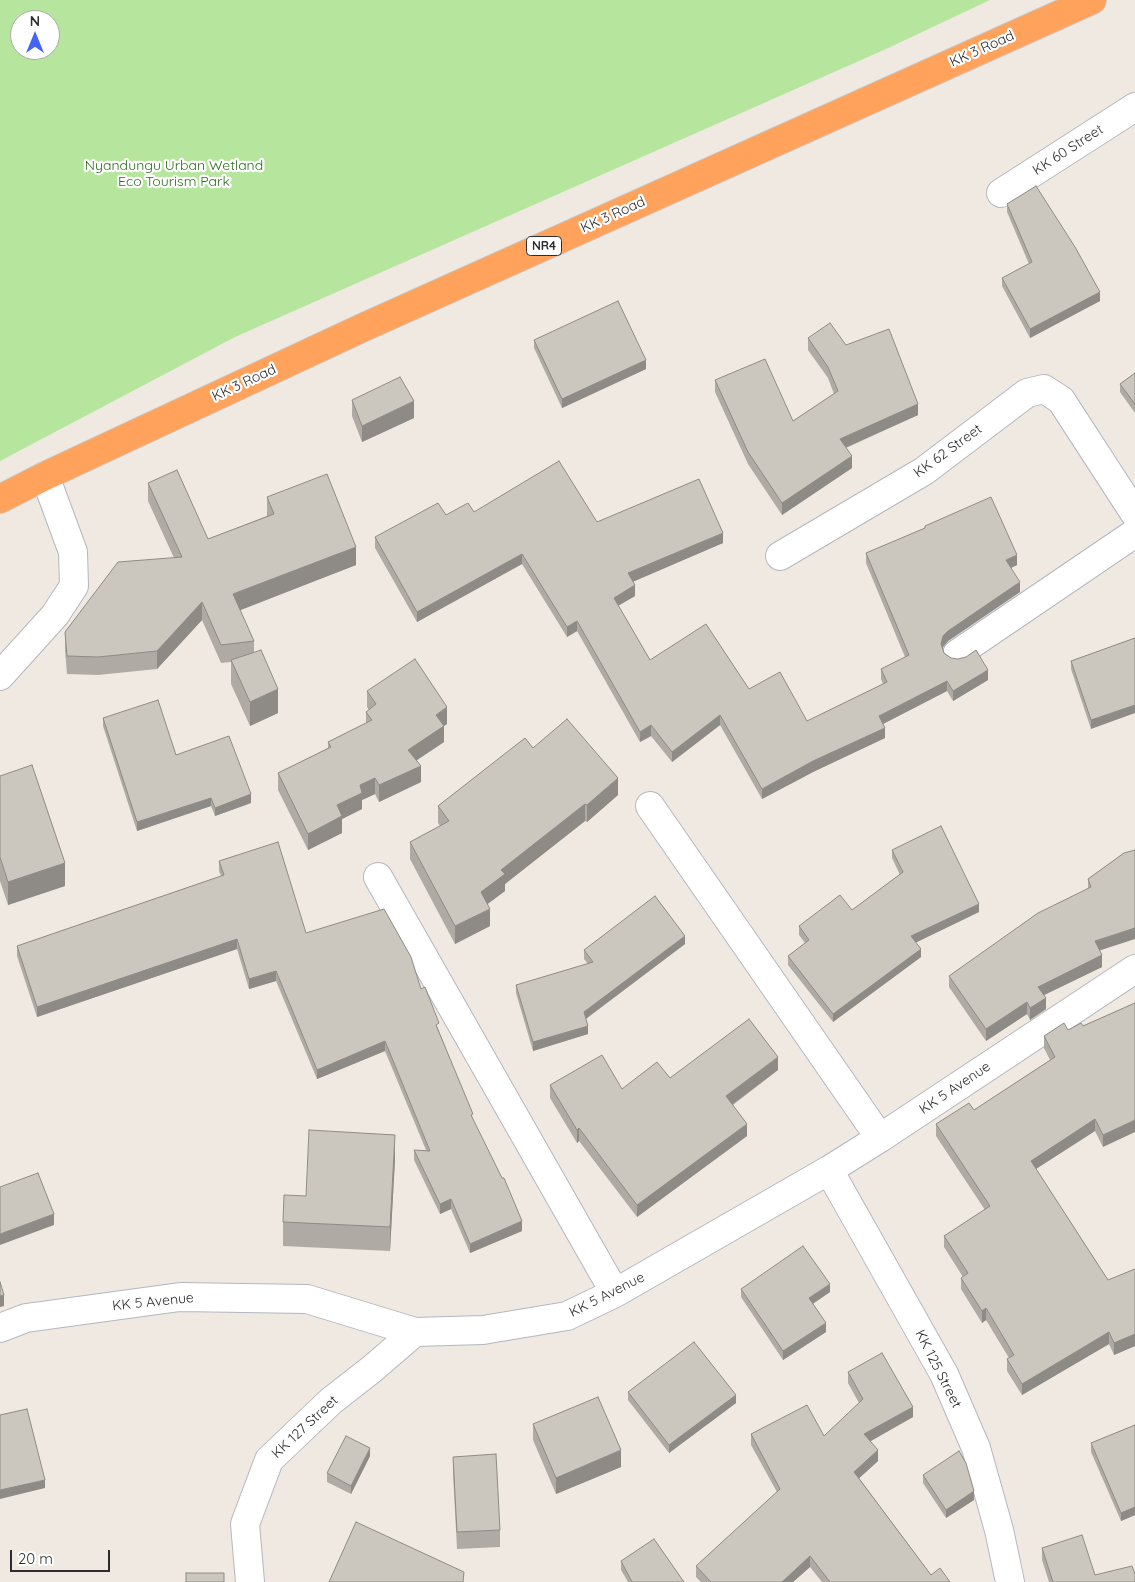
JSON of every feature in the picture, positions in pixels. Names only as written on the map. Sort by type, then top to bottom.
[{"type":"highway","name":"KK 3 Road","points":[[0,499],[45,476],[372,324],[1092,0]]},
{"type":"street","name":"KK 60 Street","points":[[1001,193],[1135,107]]},
{"type":"street","name":"KK 62 Street","points":[[780,556],[924,471],[1027,393],[1044,389],[1061,400],[1135,514]]},
{"type":"street","points":[[0,676],[55,615],[74,586],[73,552],[45,476]]},
{"type":"street","points":[[958,654],[1135,533]]},
{"type":"street","points":[[650,806],[880,1138]]},
{"type":"street","points":[[378,876],[615,1293]]},
{"type":"street","name":"KK 5 Avenue","points":[[0,1328],[26,1318],[180,1297],[307,1299],[415,1332],[484,1330],[566,1316],[615,1293],[829,1170],[1135,968]]},
{"type":"street","name":"KK 125 Street","points":[[829,1170],[944,1374],[976,1448],[999,1530],[1010,1582]]},
{"type":"street","name":"KK 127 Street","points":[[250,1582],[245,1524],[269,1460],[331,1401],[415,1332]]},
{"type":"green space","name":"Nyandungu Urban Wetland Eco Tourism Park","points":[[0,0],[990,0],[886,49],[235,337],[0,461]]},
{"type":"building","points":[[1036,186],[1075,247],[1100,292],[1030,329],[1002,278],[1032,262],[1007,204]]},
{"type":"building","points":[[618,301],[646,360],[562,399],[534,340]]},
{"type":"building","points":[[830,323],[846,345],[889,329],[918,404],[840,439],[852,456],[782,503],[748,452],[715,380],[765,359],[793,421],[838,391],[828,367],[808,338]]},
{"type":"building","points":[[1135,373],[1135,404],[1120,384]]},
{"type":"building","points":[[400,377],[414,401],[362,426],[352,400]]},
{"type":"building","points":[[559,461],[597,522],[699,479],[723,533],[628,573],[635,585],[614,598],[650,660],[706,624],[749,689],[780,672],[807,721],[887,682],[881,669],[909,655],[866,553],[991,497],[1017,555],[1006,560],[1020,582],[948,631],[943,636],[941,644],[944,653],[951,658],[966,657],[976,650],[988,670],[953,691],[947,681],[879,716],[885,728],[813,761],[762,789],[720,715],[672,752],[651,725],[640,732],[577,621],[567,627],[522,554],[417,612],[375,537],[438,503],[446,515],[468,503],[474,512]]},
{"type":"building","points":[[177,470],[208,539],[274,514],[267,497],[327,474],[356,547],[233,594],[254,641],[221,645],[202,602],[157,651],[98,657],[67,656],[65,632],[118,562],[182,557],[148,483]]},
{"type":"building","points":[[1135,638],[1135,705],[1091,720],[1071,661]]},
{"type":"building","points":[[261,650],[278,689],[250,702],[231,660]]},
{"type":"building","points":[[415,659],[447,707],[436,715],[444,726],[408,750],[421,766],[379,785],[375,778],[360,785],[362,793],[337,805],[342,816],[308,834],[278,773],[331,747],[328,742],[372,720],[366,712],[376,704],[367,691]]},
{"type":"building","points":[[158,700],[176,755],[229,736],[251,794],[215,808],[211,798],[137,822],[103,718]]},
{"type":"building","points":[[567,719],[618,778],[587,805],[585,804],[501,870],[505,874],[481,892],[490,909],[455,926],[410,842],[449,821],[438,806],[525,738],[533,748]]},
{"type":"building","points":[[32,765],[65,863],[8,882],[0,857],[0,776]]},
{"type":"building","points":[[941,826],[979,904],[911,936],[921,949],[833,1014],[788,956],[809,940],[799,926],[840,895],[852,910],[903,872],[892,850]]},
{"type":"building","points":[[278,842],[306,933],[384,909],[411,957],[421,989],[425,987],[439,1023],[436,1025],[473,1114],[471,1115],[502,1178],[504,1178],[522,1221],[470,1244],[451,1199],[440,1204],[414,1150],[430,1151],[385,1041],[317,1070],[276,971],[249,979],[237,939],[37,1007],[17,946],[224,875],[219,861]]},
{"type":"building","points":[[1135,850],[1135,928],[1095,941],[1102,955],[1038,987],[1046,998],[1030,1008],[1027,1002],[986,1029],[949,976],[1038,913],[1091,887],[1088,879],[1124,853]]},
{"type":"building","points":[[655,896],[685,936],[584,1012],[588,1026],[533,1042],[516,985],[593,962],[584,950]]},
{"type":"building","points":[[1135,1003],[1135,1120],[1103,1135],[1095,1119],[1031,1161],[1108,1280],[1135,1269],[1135,1334],[1114,1343],[1109,1332],[1022,1384],[1007,1359],[1014,1355],[986,1308],[982,1311],[961,1278],[968,1273],[944,1236],[990,1206],[936,1124],[969,1103],[974,1110],[1055,1057],[1044,1036],[1064,1023],[1068,1030],[1081,1023],[1083,1026]]},
{"type":"building","points":[[749,1019],[778,1057],[726,1096],[747,1124],[637,1205],[579,1128],[577,1130],[550,1085],[602,1055],[622,1089],[657,1062],[670,1078]]},
{"type":"building","points":[[309,1130],[395,1135],[390,1227],[283,1222],[284,1195],[306,1196]]},
{"type":"building","points":[[38,1173],[54,1214],[0,1234],[0,1187]]},
{"type":"building","points":[[803,1246],[830,1284],[809,1298],[826,1323],[783,1351],[741,1289]]},
{"type":"building","points":[[0,1282],[4,1295],[0,1296]]},
{"type":"building","points":[[694,1342],[736,1395],[669,1445],[628,1392]]},
{"type":"building","points":[[882,1353],[913,1407],[864,1434],[878,1450],[854,1472],[931,1575],[940,1568],[950,1582],[830,1582],[810,1556],[782,1582],[711,1582],[696,1566],[780,1489],[751,1434],[807,1405],[824,1436],[863,1399],[848,1372]]},
{"type":"building","points":[[598,1397],[621,1450],[556,1478],[533,1424]]},
{"type":"building","points":[[27,1409],[45,1480],[0,1490],[0,1415]]},
{"type":"building","points":[[1135,1425],[1135,1507],[1121,1513],[1091,1443]]},
{"type":"building","points":[[346,1436],[370,1448],[351,1486],[327,1473]]},
{"type":"building","points":[[959,1451],[966,1463],[974,1491],[946,1510],[923,1475]]},
{"type":"building","points":[[496,1454],[500,1530],[457,1532],[453,1457]]},
{"type":"building","points":[[356,1522],[464,1572],[463,1582],[329,1582]]},
{"type":"building","points":[[1082,1535],[1095,1575],[1132,1566],[1135,1582],[1053,1582],[1042,1548]]},
{"type":"building","points":[[654,1539],[684,1582],[632,1582],[621,1561]]},
{"type":"building","points":[[186,1573],[224,1573],[224,1582],[186,1582]]}]
